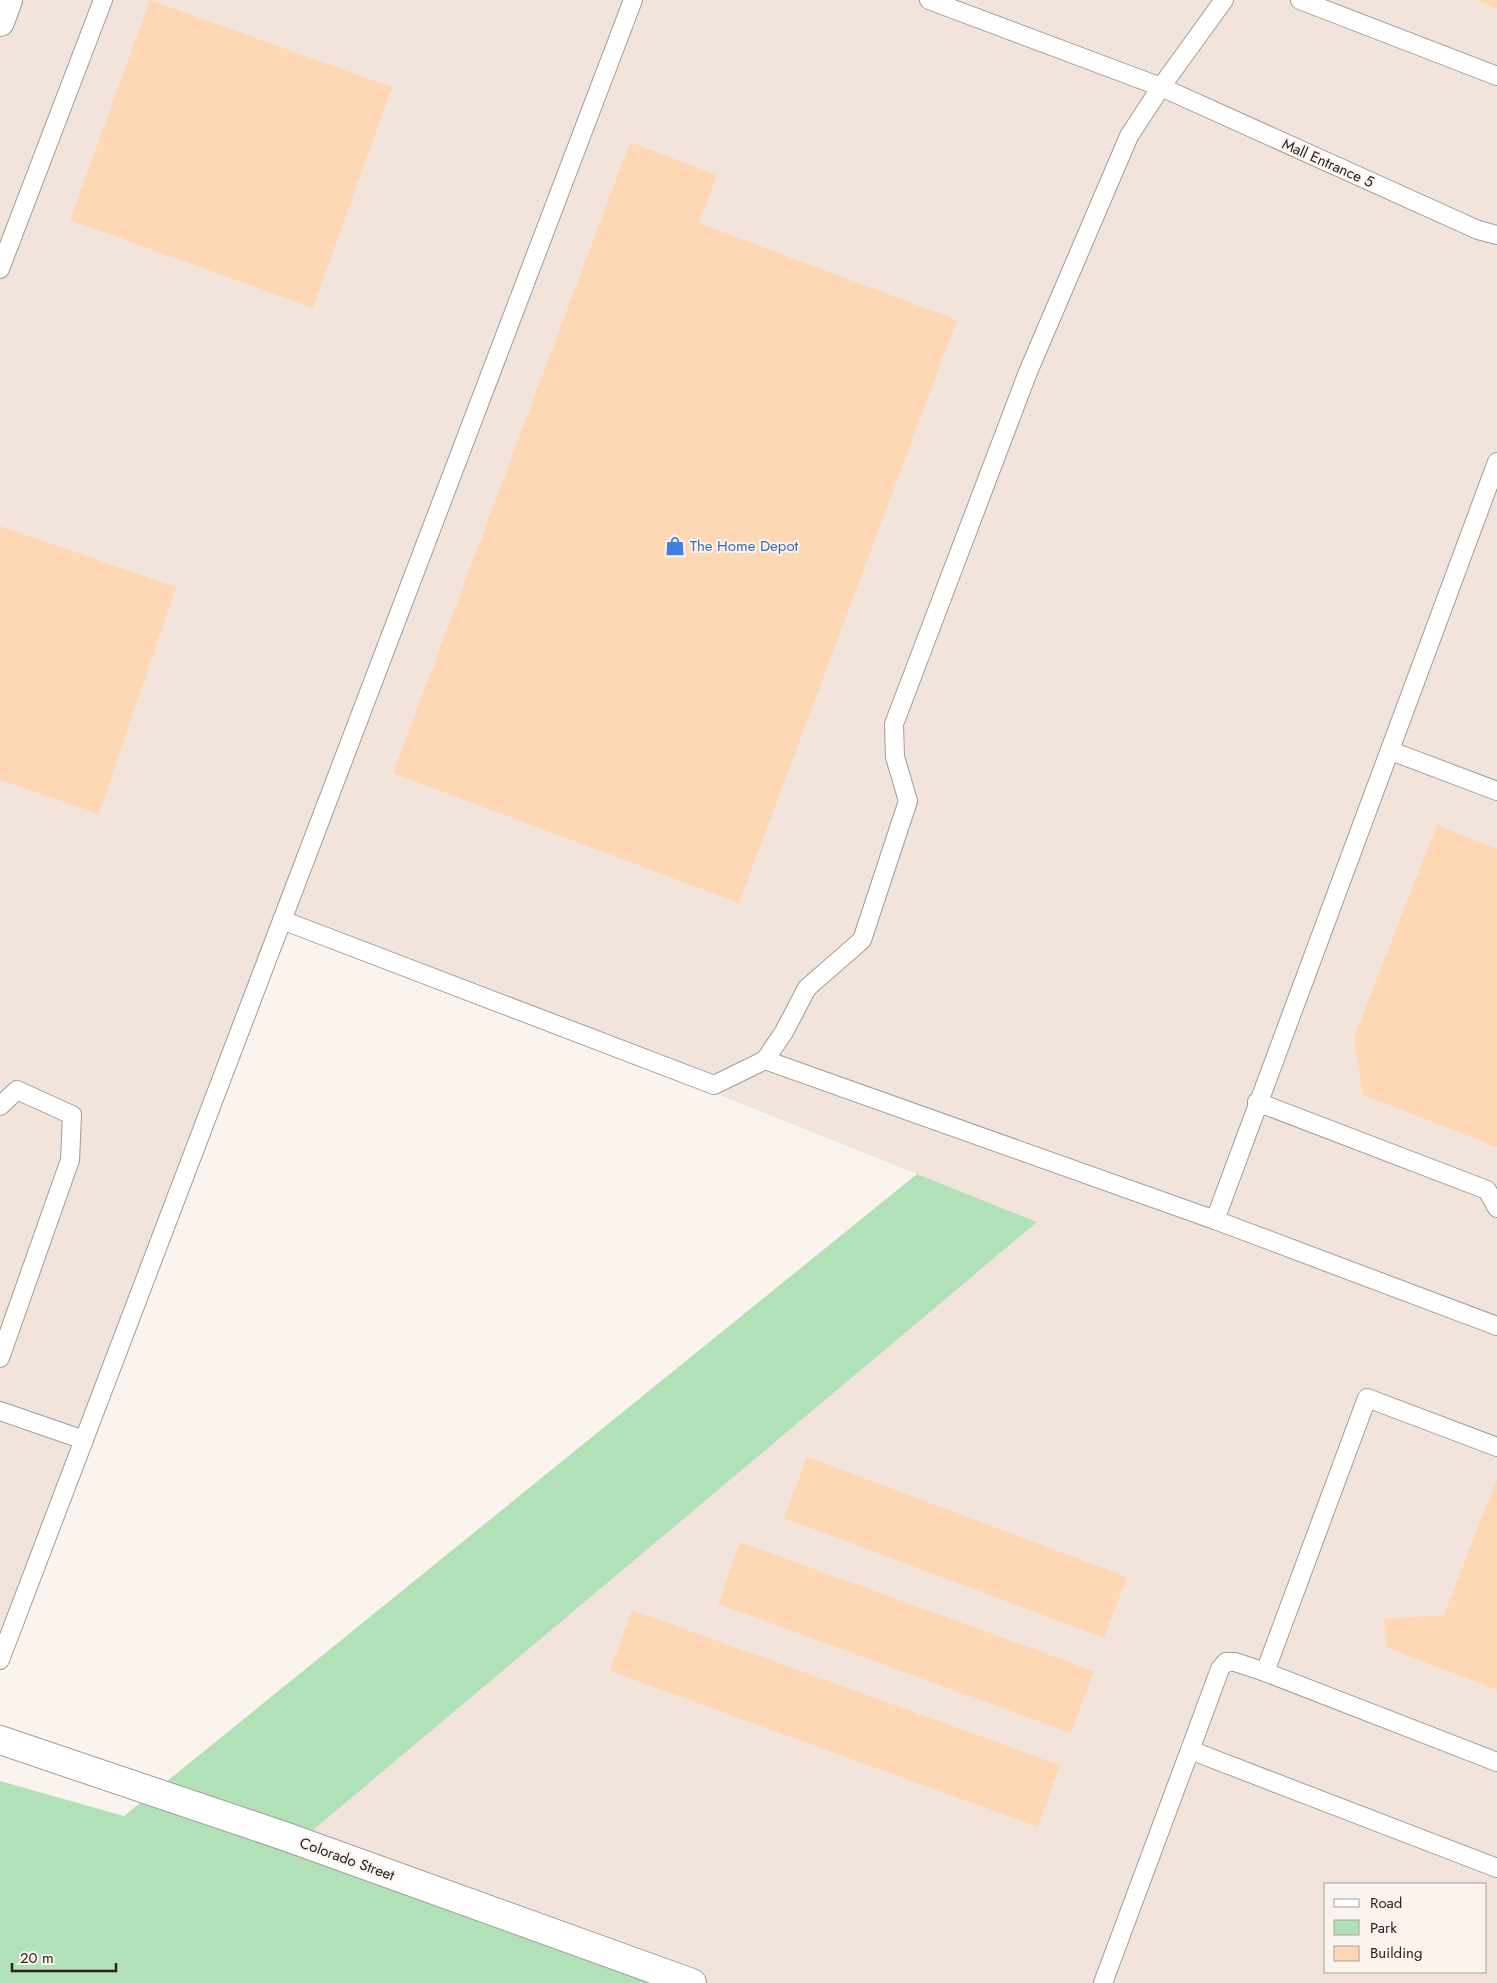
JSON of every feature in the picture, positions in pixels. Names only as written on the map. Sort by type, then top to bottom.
[{"type":"street","points":[[0,22],[8,0]]},
{"type":"street","name":"Colorado Street","points":[[0,1740],[287,1837],[692,1983]]},
{"type":"lane","points":[[0,269],[103,0]]},
{"type":"lane","points":[[0,1660],[633,0]]},
{"type":"lane","name":"Mall Entrance 5","points":[[929,0],[1160,87],[1478,230],[1497,235]]},
{"type":"lane","points":[[282,920],[714,1085],[765,1060],[784,1032],[807,988],[862,940],[908,802],[895,757],[894,724],[1028,372],[1129,136],[1160,87],[1224,0]]},
{"type":"lane","points":[[1300,0],[1497,76]]},
{"type":"lane","points":[[1214,1220],[1391,751],[1497,462]]},
{"type":"lane","points":[[1391,751],[1497,792]]},
{"type":"lane","points":[[765,1060],[1214,1220],[1497,1326]]},
{"type":"lane","points":[[0,1106],[16,1090],[72,1115],[70,1160],[0,1358]]},
{"type":"lane","points":[[1257,1102],[1487,1190],[1497,1208]]},
{"type":"lane","points":[[1265,1672],[1367,1398],[1497,1447]]},
{"type":"lane","points":[[0,1411],[84,1440]]},
{"type":"lane","points":[[1103,1983],[1220,1669],[1226,1662],[1235,1662],[1265,1672],[1497,1762]]},
{"type":"lane","points":[[1190,1750],[1497,1868]]},
{"type":"shaded area","points":[[0,0],[1497,0],[1497,1983],[692,1983],[287,1837],[1037,1222],[282,920],[0,1659]]},
{"type":"green space","points":[[917,1174],[1037,1222],[300,1841],[692,1983],[0,1983],[0,1781],[124,1816]]},
{"type":"building","points":[[150,0],[392,87],[313,308],[70,220]]},
{"type":"building","points":[[1477,0],[1497,0],[1497,8]]},
{"type":"building","name":"The Home Depot","points":[[630,142],[717,175],[699,223],[957,320],[739,903],[393,773]]},
{"type":"building","points":[[0,526],[176,587],[99,814],[0,780]]},
{"type":"building","points":[[1437,825],[1497,849],[1497,1147],[1363,1095],[1354,1037]]},
{"type":"building","points":[[807,1457],[1127,1577],[1104,1638],[784,1518]]},
{"type":"building","points":[[1497,1478],[1497,1690],[1386,1647],[1384,1619],[1444,1615]]},
{"type":"building","points":[[740,1542],[1094,1671],[1071,1733],[718,1604]]},
{"type":"building","points":[[632,1610],[1060,1765],[1038,1827],[610,1671]]},
{"type":"place","name":"The Home Depot","points":[[675,546]]}]
